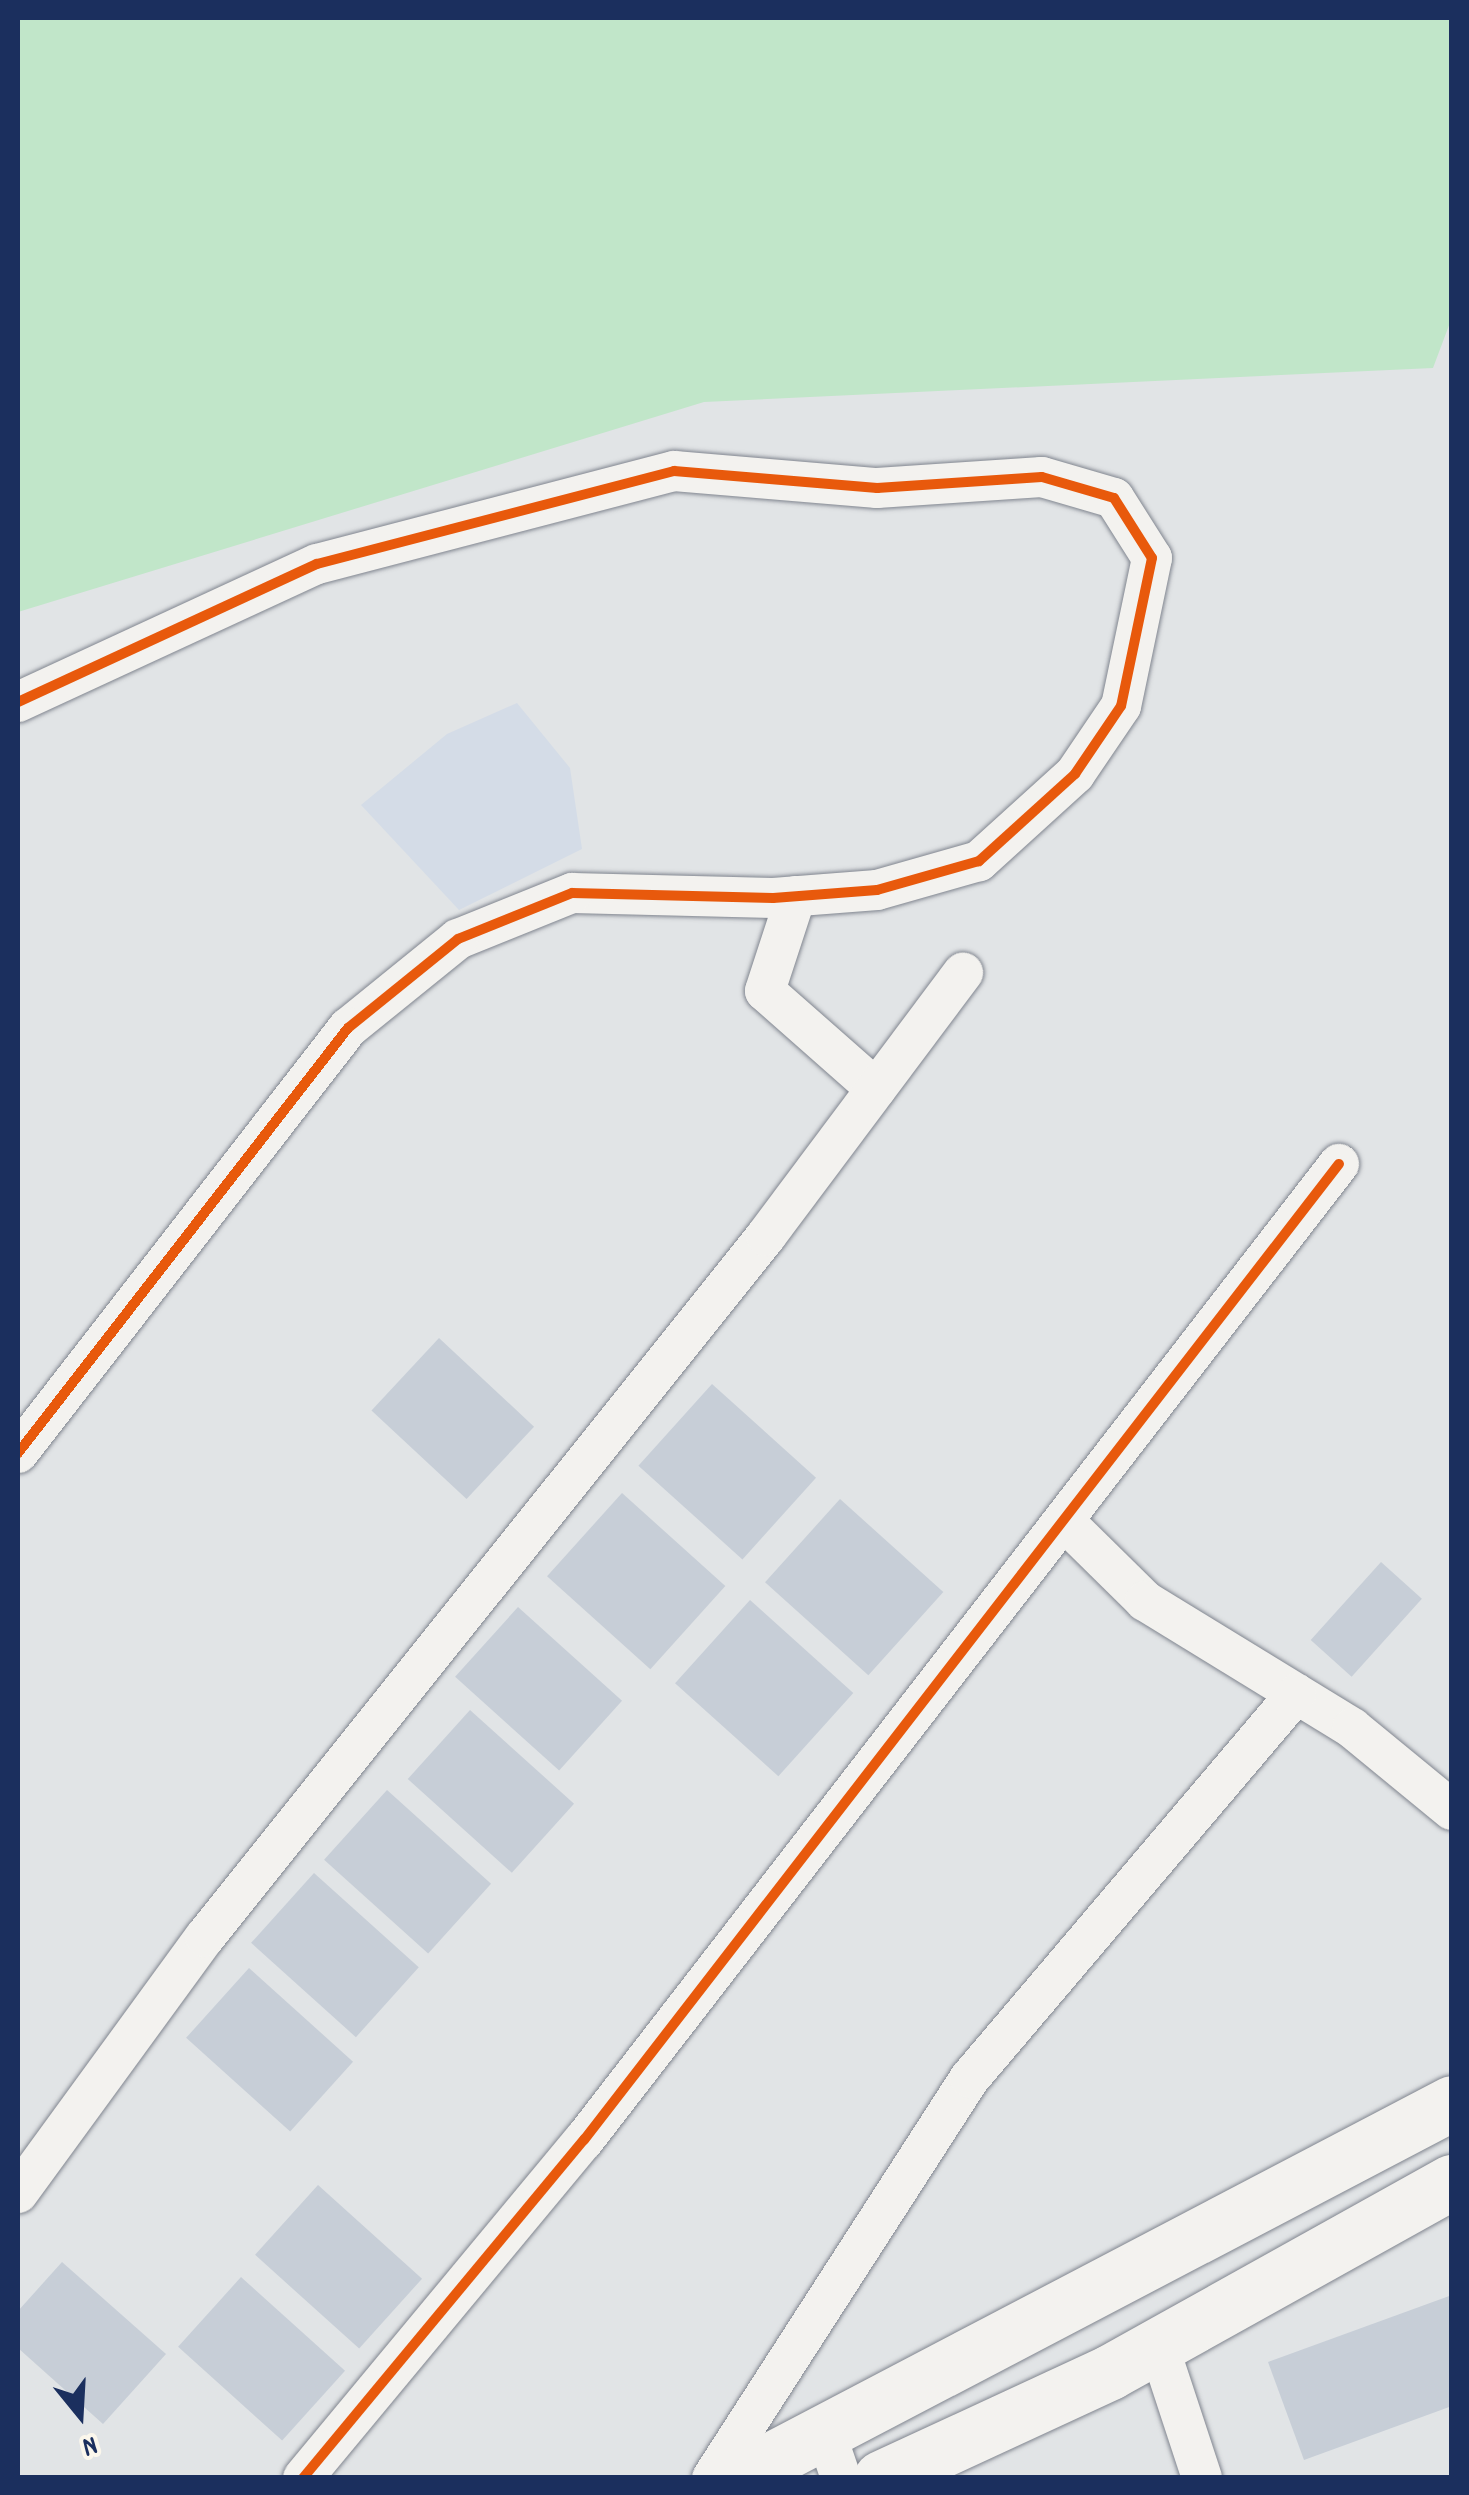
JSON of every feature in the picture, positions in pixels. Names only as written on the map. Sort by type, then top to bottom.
[{"type":"street","points":[[18,702],[317,564],[674,471],[877,488],[1042,477],[1114,498],[1152,558],[1144,624],[1121,706],[1075,774],[979,861],[877,890],[796,896],[572,893],[458,939],[348,1028],[18,1453]]},
{"type":"street","points":[[796,896],[765,991],[876,1088]]},
{"type":"street","points":[[18,2194],[205,1937],[963,973]]},
{"type":"street","points":[[304,2478],[584,2140],[1339,1164]]},
{"type":"street","points":[[1064,1521],[1145,1600],[1352,1728],[1452,1810]]},
{"type":"street","points":[[712,2478],[970,2078],[1296,1694]]},
{"type":"street","points":[[736,2478],[834,2456],[1452,2103]]},
{"type":"street","points":[[881,2478],[1158,2344],[1452,2182]]},
{"type":"street","points":[[1158,2344],[1202,2478]]},
{"type":"shaded area","points":[[517,703],[570,768],[582,849],[459,910],[361,805],[447,734]]},
{"type":"green space","points":[[18,18],[1451,18],[1451,320],[1433,368],[704,402],[18,612]]},
{"type":"building","points":[[439,1338],[534,1427],[467,1499],[371,1410]]},
{"type":"building","points":[[712,1384],[816,1478],[742,1559],[638,1466]]},
{"type":"building","points":[[622,1493],[725,1586],[650,1669],[547,1576]]},
{"type":"building","points":[[840,1499],[943,1592],[868,1675],[765,1582]]},
{"type":"building","points":[[1381,1562],[1422,1599],[1352,1677],[1311,1640]]},
{"type":"building","points":[[750,1600],[853,1693],[778,1776],[675,1683]]},
{"type":"building","points":[[518,1607],[622,1701],[559,1771],[455,1677]]},
{"type":"building","points":[[470,1710],[574,1804],[512,1873],[408,1779]]},
{"type":"building","points":[[387,1790],[491,1884],[428,1954],[324,1860]]},
{"type":"building","points":[[314,1873],[419,1967],[356,2037],[251,1943]]},
{"type":"building","points":[[249,1968],[353,2062],[290,2132],[186,2038]]},
{"type":"building","points":[[318,2185],[422,2279],[359,2349],[255,2255]]},
{"type":"building","points":[[62,2262],[166,2354],[103,2424],[18,2348],[18,2311]]},
{"type":"building","points":[[241,2277],[345,2371],[282,2441],[178,2347]]},
{"type":"building","points":[[1452,2295],[1452,2406],[1304,2460],[1268,2362]]},
{"type":"cycle path","points":[[18,702],[317,564],[674,471],[877,488],[1042,477],[1114,498],[1152,558],[1121,706],[1075,774],[979,861],[877,890],[773,898],[572,893],[458,939],[348,1028],[18,1453]]},
{"type":"cycle path","points":[[303,2478],[584,2140],[1339,1164]]}]
